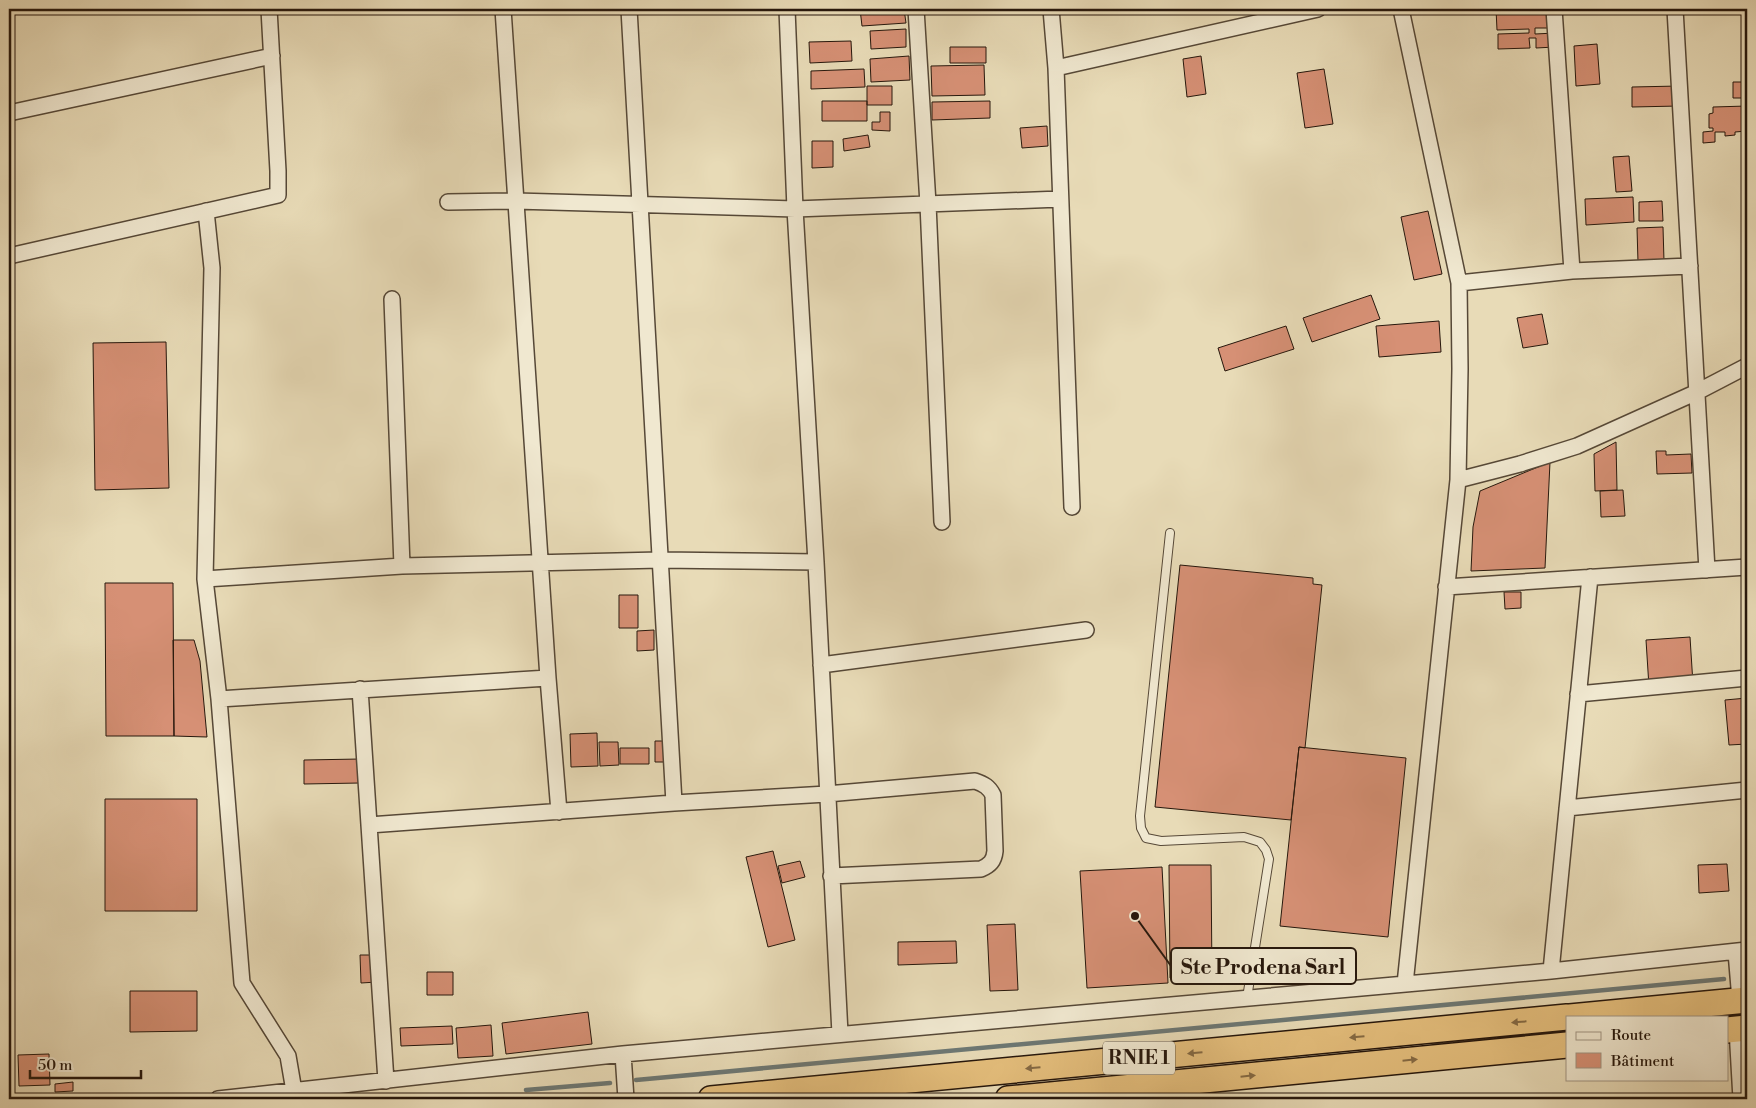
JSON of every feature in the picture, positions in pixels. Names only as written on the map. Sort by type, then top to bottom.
[{"type":"highway","name":"RNIE 1","points":[[1578,1016],[1744,1000]]},
{"type":"highway","name":"RNIE 1","points":[[711,1099],[1566,1017]]},
{"type":"highway","name":"RNIE 1","points":[[1008,1099],[1566,1045]]},
{"type":"street","points":[[9,256],[278,196],[269,9]]},
{"type":"street","points":[[504,9],[548,678],[559,812]]},
{"type":"street","points":[[629,9],[674,803]]},
{"type":"street","points":[[787,9],[795,209],[816,562],[840,1034]]},
{"type":"street","points":[[916,9],[928,204],[942,522]]},
{"type":"street","points":[[1051,9],[1056,68],[1072,507]]},
{"type":"street","points":[[1056,68],[1318,9]]},
{"type":"street","points":[[1401,9],[1459,283],[1460,369],[1458,480],[1405,984]]},
{"type":"street","points":[[1554,9],[1572,271]]},
{"type":"street","points":[[1675,9],[1707,570]]},
{"type":"street","points":[[9,113],[272,56]]},
{"type":"street","points":[[448,202],[516,201],[795,209],[1060,199]]},
{"type":"street","points":[[206,212],[212,268],[205,579],[219,699],[242,983],[288,1056],[294,1091]]},
{"type":"street","points":[[1459,283],[1572,271],[1690,266]]},
{"type":"street","points":[[392,298],[402,566]]},
{"type":"street","points":[[1458,480],[1520,464],[1577,446],[1697,392],[1747,366]]},
{"type":"street","points":[[205,579],[402,566],[660,560],[816,562]]},
{"type":"street","points":[[1446,587],[1747,567]]},
{"type":"street","points":[[1550,971],[1590,577]]},
{"type":"street","points":[[821,665],[1086,630]]},
{"type":"street","points":[[219,699],[548,678]]},
{"type":"street","points":[[1578,694],[1747,678]]},
{"type":"street","points":[[360,690],[386,1081]]},
{"type":"street","points":[[369,825],[828,794],[975,781],[983,783],[989,788],[993,796],[995,851],[990,865],[981,868],[831,876]]},
{"type":"street","points":[[1567,808],[1747,790]]},
{"type":"street","points":[[218,1099],[623,1054],[1550,971],[1741,951],[1744,1000]]},
{"type":"street","points":[[1737,1029],[1742,1099]]},
{"type":"street","points":[[623,1054],[626,1099]]},
{"type":"lane","points":[[1170,533],[1140,816],[1141,828],[1146,838],[1161,841],[1244,837],[1260,842],[1266,850],[1269,859],[1247,998]]},
{"type":"building","points":[[860,9],[904,9],[906,23],[862,26]]},
{"type":"building","points":[[1496,9],[1554,9],[1554,28],[1535,28],[1535,34],[1555,33],[1555,47],[1536,48],[1536,38],[1529,38],[1530,48],[1498,49],[1498,34],[1529,33],[1529,29],[1497,30]]},
{"type":"building","points":[[906,29],[906,47],[871,49],[870,31]]},
{"type":"building","points":[[851,41],[852,61],[810,63],[809,42]]},
{"type":"building","points":[[1597,44],[1600,84],[1576,86],[1574,46]]},
{"type":"building","points":[[950,47],[986,47],[986,63],[950,63]]},
{"type":"building","points":[[909,56],[910,80],[871,82],[870,59]]},
{"type":"building","points":[[1201,56],[1206,94],[1187,97],[1183,59]]},
{"type":"building","points":[[984,65],[985,95],[932,96],[931,66]]},
{"type":"building","points":[[864,69],[865,87],[811,89],[811,71]]},
{"type":"building","points":[[1324,69],[1333,124],[1305,128],[1297,73]]},
{"type":"building","points":[[1733,82],[1742,82],[1742,98],[1733,98]]},
{"type":"building","points":[[867,86],[892,86],[892,105],[867,105]]},
{"type":"building","points":[[1679,86],[1679,106],[1632,107],[1632,87]]},
{"type":"building","points":[[822,101],[867,101],[867,121],[822,121]]},
{"type":"building","points":[[990,101],[990,118],[932,120],[932,102]]},
{"type":"building","points":[[1747,106],[1747,131],[1735,132],[1735,135],[1725,136],[1725,132],[1715,132],[1715,142],[1703,143],[1703,132],[1713,131],[1713,128],[1709,128],[1709,114],[1713,113],[1713,107]]},
{"type":"building","points":[[880,112],[890,112],[890,131],[872,130],[872,122],[880,122]]},
{"type":"building","points":[[1047,126],[1048,146],[1022,148],[1020,128]]},
{"type":"building","points":[[868,135],[870,147],[844,151],[843,139]]},
{"type":"building","points":[[812,141],[833,141],[833,167],[812,168]]},
{"type":"building","points":[[1629,156],[1632,191],[1616,192],[1613,157]]},
{"type":"building","points":[[1633,197],[1634,222],[1586,225],[1585,199]]},
{"type":"building","points":[[1662,201],[1663,221],[1639,221],[1639,202]]},
{"type":"building","points":[[1428,211],[1442,274],[1414,280],[1401,217]]},
{"type":"building","points":[[1663,227],[1664,261],[1638,262],[1637,228]]},
{"type":"building","points":[[1371,295],[1380,319],[1312,342],[1303,318]]},
{"type":"building","points":[[9,311],[11,311],[14,334],[9,334]]},
{"type":"building","points":[[1542,314],[1548,344],[1523,348],[1517,318]]},
{"type":"building","points":[[1439,321],[1441,352],[1379,357],[1376,326]]},
{"type":"building","points":[[1286,326],[1294,349],[1225,371],[1218,348]]},
{"type":"building","points":[[166,342],[169,488],[95,490],[93,343]]},
{"type":"building","points":[[1616,442],[1617,490],[1595,491],[1594,454]]},
{"type":"building","points":[[1656,451],[1666,451],[1666,455],[1691,454],[1692,473],[1657,474]]},
{"type":"building","points":[[1550,462],[1545,568],[1471,571],[1473,527],[1480,491]]},
{"type":"building","points":[[1623,490],[1625,516],[1601,517],[1600,491]]},
{"type":"building","points":[[1180,565],[1313,578],[1313,584],[1322,585],[1305,748],[1299,747],[1291,820],[1155,807]]},
{"type":"building","points":[[105,583],[173,583],[174,736],[106,736]]},
{"type":"building","points":[[1504,592],[1521,592],[1521,608],[1505,609]]},
{"type":"building","points":[[619,595],[638,595],[638,628],[619,628]]},
{"type":"building","points":[[654,630],[654,650],[637,651],[637,631]]},
{"type":"building","points":[[1690,637],[1693,684],[1649,687],[1646,640]]},
{"type":"building","points":[[173,640],[194,640],[200,661],[207,737],[174,736]]},
{"type":"building","points":[[1747,698],[1747,744],[1729,745],[1725,700]]},
{"type":"building","points":[[597,733],[598,766],[571,767],[570,734]]},
{"type":"building","points":[[655,741],[673,741],[673,762],[655,762]]},
{"type":"building","points":[[599,742],[618,742],[619,765],[600,766]]},
{"type":"building","points":[[1299,747],[1406,758],[1388,937],[1280,926]]},
{"type":"building","points":[[620,748],[649,748],[649,764],[620,764]]},
{"type":"building","points":[[360,759],[360,783],[304,784],[304,760]]},
{"type":"building","points":[[105,799],[197,799],[197,911],[105,911]]},
{"type":"building","points":[[1744,833],[1747,833],[1747,904]]},
{"type":"building","points":[[773,851],[795,940],[768,947],[746,857]]},
{"type":"building","points":[[800,861],[805,877],[782,883],[778,866]]},
{"type":"building","points":[[1727,864],[1729,891],[1699,893],[1698,865]]},
{"type":"building","points":[[1169,865],[1211,865],[1212,978],[1170,978]]},
{"type":"building","points":[[1162,867],[1168,983],[1087,988],[1080,871]]},
{"type":"building","points":[[1015,924],[1018,990],[990,991],[987,925]]},
{"type":"building","points":[[956,941],[957,963],[898,965],[898,942]]},
{"type":"building","points":[[360,955],[376,955],[377,982],[361,983]]},
{"type":"building","points":[[427,972],[453,972],[453,995],[427,995]]},
{"type":"building","points":[[130,991],[197,991],[197,1031],[130,1032]]},
{"type":"building","points":[[588,1012],[592,1044],[506,1054],[502,1023]]},
{"type":"building","points":[[491,1025],[493,1056],[458,1058],[456,1028]]},
{"type":"building","points":[[452,1026],[453,1044],[401,1046],[400,1028]]},
{"type":"building","points":[[49,1054],[50,1085],[19,1086],[18,1055]]},
{"type":"building","points":[[73,1082],[73,1091],[55,1092],[55,1084]]},
{"type":"waterway","points":[[636,1080],[1724,979]]},
{"type":"waterway","points":[[526,1090],[610,1083]]},
{"type":"place","name":"Ste Prodena Sarl","points":[[1135,916]]}]
